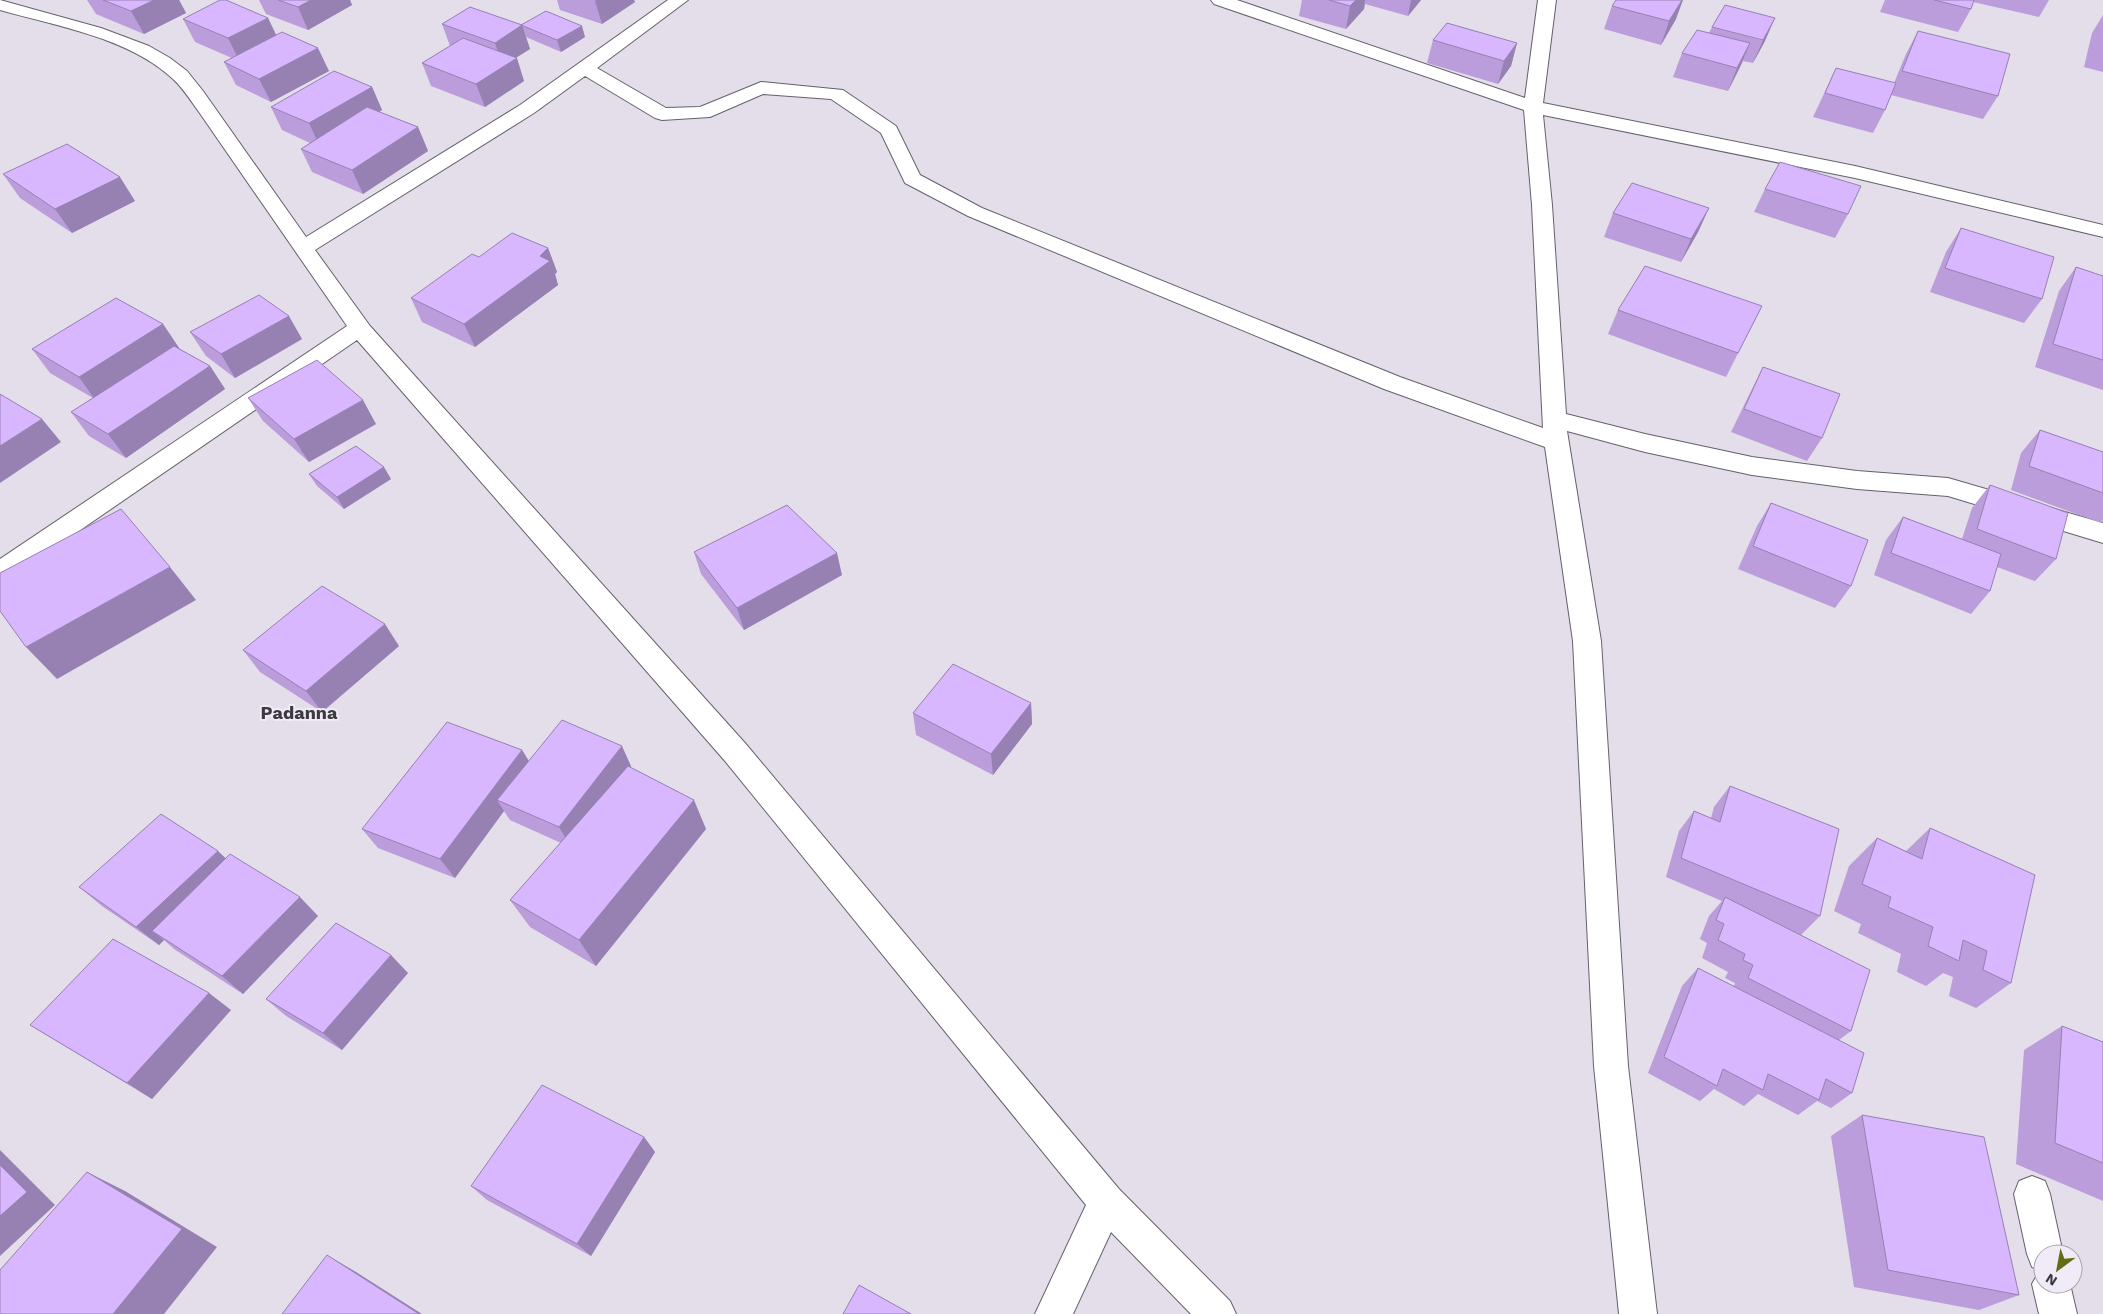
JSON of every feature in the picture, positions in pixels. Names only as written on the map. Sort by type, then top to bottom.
[{"type":"street","points":[[303,248],[527,109],[679,0]]},
{"type":"street","points":[[1220,0],[1533,107],[1855,172],[2103,231]]},
{"type":"street","points":[[1547,0],[1533,107],[1542,205],[1555,431],[1587,641],[1611,1066],[1638,1314]]},
{"type":"street","points":[[0,5],[126,43],[144,50],[179,74],[206,108],[360,328],[735,752],[1106,1202],[1217,1314]]},
{"type":"street","points":[[584,68],[662,114],[703,113],[761,88],[836,94],[889,130],[912,179],[976,212],[1392,383],[1555,431],[1645,443],[1752,466],[1857,480],[1948,487],[2103,533]]},
{"type":"street","points":[[0,572],[360,328]]},
{"type":"street","points":[[2032,1194],[2043,1244]]},
{"type":"street","points":[[1054,1314],[1106,1202]]},
{"type":"street","points":[[2053,1294],[2058,1314]]},
{"type":"building","points":[[103,0],[154,0],[131,11]]},
{"type":"building","points":[[220,0],[226,0],[268,18],[228,38],[183,19]]},
{"type":"building","points":[[278,0],[311,0],[298,7]]},
{"type":"building","points":[[1329,0],[1356,0],[1350,6]]},
{"type":"building","points":[[1616,0],[1682,0],[1669,21],[1612,6]]},
{"type":"building","points":[[1934,0],[1974,0],[1971,9]]},
{"type":"building","points":[[1725,5],[1775,18],[1763,40],[1712,27]]},
{"type":"building","points":[[470,7],[522,25],[495,43],[442,24]]},
{"type":"building","points":[[546,11],[582,26],[557,40],[521,25]]},
{"type":"building","points":[[1447,23],[1517,43],[1504,61],[1433,40]]},
{"type":"building","points":[[1697,30],[1750,43],[1737,68],[1682,53]]},
{"type":"building","points":[[1918,31],[2010,54],[1998,96],[1902,71]]},
{"type":"building","points":[[282,32],[318,48],[259,79],[224,62]]},
{"type":"building","points":[[463,38],[517,58],[476,84],[422,63]]},
{"type":"building","points":[[1836,68],[1896,83],[1885,110],[1825,93]]},
{"type":"building","points":[[334,71],[372,87],[309,123],[271,107]]},
{"type":"building","points":[[367,107],[418,127],[352,170],[301,149]]},
{"type":"building","points":[[67,144],[120,177],[55,209],[3,174]]},
{"type":"building","points":[[1780,162],[1861,186],[1848,214],[1765,189]]},
{"type":"building","points":[[1632,183],[1709,208],[1691,239],[1613,213]]},
{"type":"building","points":[[1961,228],[2054,257],[2042,299],[1945,268]]},
{"type":"building","points":[[512,233],[548,248],[540,256],[550,261],[464,324],[411,298],[472,254],[479,257]]},
{"type":"building","points":[[1645,266],[1762,306],[1738,353],[1618,310]]},
{"type":"building","points":[[2076,267],[2103,276],[2103,360],[2053,344]]},
{"type":"building","points":[[259,295],[289,316],[221,354],[190,332]]},
{"type":"building","points":[[116,298],[163,324],[79,377],[32,349]]},
{"type":"building","points":[[174,346],[210,366],[108,434],[71,412]]},
{"type":"building","points":[[317,360],[363,400],[294,439],[248,398]]},
{"type":"building","points":[[1763,367],[1840,394],[1822,438],[1744,409]]},
{"type":"building","points":[[0,394],[42,419],[0,446]]},
{"type":"building","points":[[2040,430],[2103,452],[2103,493],[2029,466]]},
{"type":"building","points":[[356,446],[384,467],[337,497],[309,474]]},
{"type":"building","points":[[1990,485],[2068,513],[2056,559],[1977,529]]},
{"type":"building","points":[[1771,503],[1868,540],[1851,586],[1753,546]]},
{"type":"building","points":[[787,505],[837,553],[737,608],[694,552]]},
{"type":"building","points":[[121,509],[170,567],[26,647],[0,611],[0,573]]},
{"type":"building","points":[[1903,517],[2001,554],[1990,591],[1891,553]]},
{"type":"building","points":[[322,586],[385,624],[306,691],[243,650]]},
{"type":"building","points":[[953,664],[1031,703],[991,754],[913,713]]},
{"type":"building","points":[[562,720],[622,746],[559,827],[497,800]]},
{"type":"building","points":[[447,722],[522,750],[440,859],[362,829]]},
{"type":"building","points":[[628,766],[694,800],[579,940],[510,900]]},
{"type":"building","points":[[1730,786],[1839,829],[1820,916],[1681,858],[1694,811],[1720,822]]},
{"type":"building","points":[[161,814],[218,851],[136,927],[79,887]]},
{"type":"building","points":[[1930,828],[2035,875],[2011,983],[1983,970],[1987,951],[1963,940],[1959,961],[1928,946],[1933,927],[1888,907],[1891,897],[1862,884],[1877,838],[1922,859]]},
{"type":"building","points":[[230,854],[300,897],[222,976],[152,931]]},
{"type":"building","points":[[1725,897],[1870,970],[1851,1031],[1748,978],[1753,965],[1743,960],[1745,954],[1718,940],[1724,924],[1716,920]]},
{"type":"building","points":[[336,923],[391,955],[323,1033],[266,999]]},
{"type":"building","points":[[113,939],[209,993],[127,1083],[30,1025]]},
{"type":"building","points":[[1698,968],[1864,1053],[1852,1093],[1826,1079],[1819,1100],[1768,1074],[1763,1090],[1723,1069],[1717,1086],[1664,1057]]},
{"type":"building","points":[[2062,1026],[2103,1042],[2103,1163],[2055,1143]]},
{"type":"building","points":[[542,1085],[644,1137],[577,1244],[471,1186]]},
{"type":"building","points":[[1862,1115],[1984,1137],[2019,1295],[1888,1270]]},
{"type":"building","points":[[0,1165],[27,1192],[0,1216]]},
{"type":"building","points":[[87,1172],[182,1229],[113,1314],[0,1314],[0,1270]]},
{"type":"building","points":[[327,1255],[419,1314],[282,1314]]},
{"type":"building","points":[[859,1285],[911,1314],[843,1314]]},
{"type":"district","name":"Padanna","points":[[299,713]]}]
